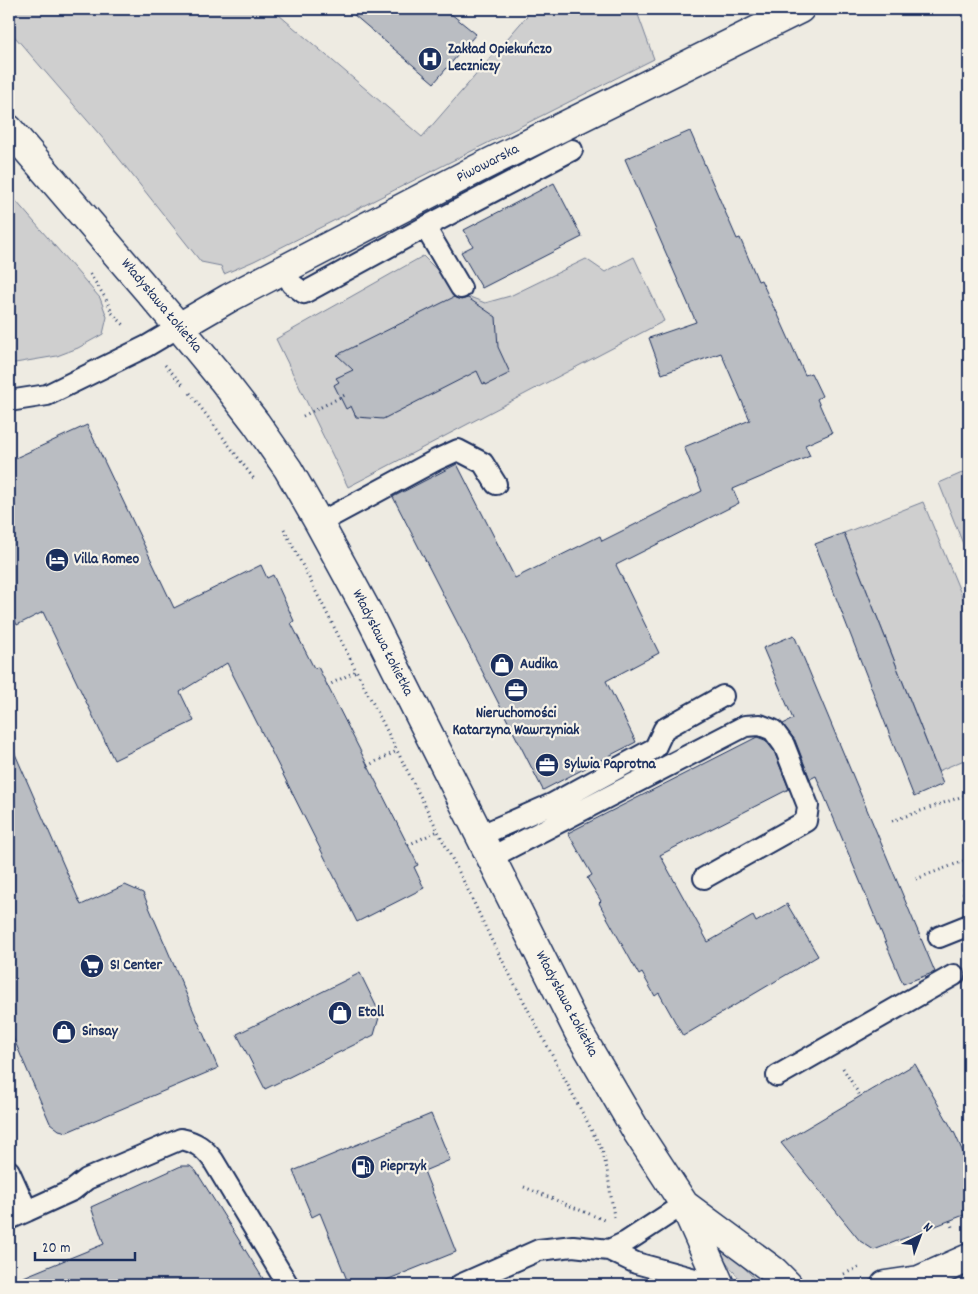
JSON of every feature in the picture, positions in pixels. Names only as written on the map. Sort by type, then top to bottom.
[{"type":"main road","name":"Piwowarska","points":[[179,327],[229,298],[477,169],[800,9]]},
{"type":"main road","name":"Władysława Łokietka","points":[[9,129],[179,327],[256,423],[288,469],[320,523],[368,613],[578,1031],[636,1132],[684,1204],[719,1285]]},
{"type":"main road","name":"Władysława Łokietka","points":[[684,1204],[774,1271],[788,1285]]},
{"type":"main road","points":[[885,1285],[917,1283],[969,1258]]},
{"type":"lane","points":[[284,269],[292,284],[304,293],[572,150]]},
{"type":"lane","points":[[425,227],[461,288]]},
{"type":"lane","points":[[9,401],[47,395],[147,346],[179,327]]},
{"type":"lane","points":[[320,523],[458,450],[484,463],[496,484]]},
{"type":"lane","points":[[485,847],[552,804],[654,748],[664,729],[723,696]]},
{"type":"lane","points":[[485,847],[745,726],[760,724],[773,730],[784,745],[808,806],[806,821],[704,878]]},
{"type":"lane","points":[[939,937],[964,927]]},
{"type":"lane","points":[[777,1076],[954,975]]},
{"type":"lane","points":[[9,1171],[18,1215],[72,1190],[87,1179],[164,1146],[181,1139],[193,1142],[205,1150],[213,1160],[288,1285]]},
{"type":"lane","points":[[460,1285],[539,1250],[617,1239],[684,1204]]},
{"type":"lane","points":[[617,1239],[636,1263],[719,1285]]},
{"type":"path","points":[[89,274],[106,299],[112,313],[186,387],[254,479]]},
{"type":"path","points":[[303,416],[345,395]]},
{"type":"path","points":[[283,527],[468,888],[491,939],[602,1150],[607,1169],[617,1239]]},
{"type":"path","points":[[327,686],[356,671]]},
{"type":"path","points":[[368,766],[397,750]]},
{"type":"path","points":[[892,821],[969,794]]},
{"type":"path","points":[[408,845],[438,831]]},
{"type":"path","points":[[964,927],[969,852]]},
{"type":"path","points":[[916,879],[969,859]]},
{"type":"path","points":[[524,1186],[617,1239]]},
{"type":"path","points":[[950,1221],[953,1230]]},
{"type":"shaded area","points":[[9,9],[272,9],[422,137],[533,9],[636,9],[654,59],[254,261],[224,274],[221,266],[201,262],[106,142],[9,30]]},
{"type":"shaded area","points":[[9,193],[100,298],[107,317],[103,334],[78,348],[57,356],[9,364]]},
{"type":"shaded area","points":[[423,256],[460,293],[485,303],[510,296],[586,259],[605,272],[634,257],[664,321],[348,487],[276,339]]},
{"type":"shaded area","points":[[969,470],[969,559],[939,483]]},
{"type":"shaded area","points":[[923,502],[969,613],[969,758],[938,771],[844,533]]},
{"type":"shaded area","points":[[708,1229],[755,1279],[748,1285],[744,1285],[704,1233]]},
{"type":"building","name":"Zakład Opiekuńczo Leczniczy","points":[[347,9],[445,9],[476,34],[434,83]]},
{"type":"building","points":[[690,131],[737,239],[740,238],[758,281],[761,280],[775,308],[805,375],[811,373],[822,396],[817,399],[832,433],[805,445],[810,456],[733,489],[739,503],[616,565],[659,653],[606,681],[636,742],[543,790],[393,497],[457,464],[515,578],[600,536],[602,541],[702,491],[684,447],[750,420],[721,353],[662,374],[649,338],[696,322],[625,159]]},
{"type":"building","points":[[554,183],[582,237],[482,288],[461,252],[473,246],[464,230]]},
{"type":"building","points":[[454,297],[461,300],[468,298],[496,317],[498,347],[510,373],[486,385],[485,383],[483,384],[477,371],[383,419],[356,417],[351,406],[346,409],[334,385],[339,382],[336,378],[353,370],[337,355]]},
{"type":"building","points":[[87,425],[174,608],[261,565],[267,578],[273,575],[294,621],[291,623],[314,668],[318,667],[418,865],[414,867],[424,888],[357,922],[227,663],[180,692],[194,721],[114,760],[43,612],[17,625],[9,608],[9,461]]},
{"type":"building","points":[[844,533],[943,784],[914,797],[815,544]]},
{"type":"building","points":[[794,635],[935,972],[903,984],[816,776],[810,779],[795,740],[783,724],[793,719],[763,648]]},
{"type":"building","points":[[757,737],[765,740],[774,751],[789,789],[660,855],[708,942],[753,916],[756,922],[787,904],[818,956],[683,1036],[659,993],[655,996],[642,973],[639,975],[599,903],[601,901],[587,878],[592,875],[568,833]]},
{"type":"building","name":"S1 Center","points":[[9,740],[81,905],[125,885],[143,893],[218,1068],[67,1132],[59,1130],[50,1123],[9,1028]]},
{"type":"building","points":[[360,973],[380,1014],[374,1035],[265,1089],[237,1034]]},
{"type":"building","points":[[915,1064],[955,1134],[969,1166],[969,1213],[874,1250],[860,1241],[781,1143]]},
{"type":"building","points":[[431,1114],[450,1160],[424,1171],[456,1252],[374,1285],[349,1285],[320,1213],[312,1217],[293,1171]]},
{"type":"building","points":[[181,1166],[190,1166],[196,1171],[267,1285],[9,1285],[9,1283],[104,1244],[91,1207]]},
{"type":"place","name":"Zakład Opiekuńczo Leczniczy","points":[[430,59]]},
{"type":"place","name":"Villa Romeo","points":[[57,560]]},
{"type":"place","name":"Audika","points":[[502,665]]},
{"type":"place","name":"Nieruchomości Katarzyna Wawrzyniak","points":[[516,690]]},
{"type":"place","name":"Sylwia Paprotna","points":[[547,765]]},
{"type":"place","name":"S1 Center","points":[[92,966]]},
{"type":"place","name":"Etoll","points":[[340,1013]]},
{"type":"place","name":"Sinsay","points":[[64,1032]]},
{"type":"place","name":"Pieprzyk","points":[[363,1167]]}]
